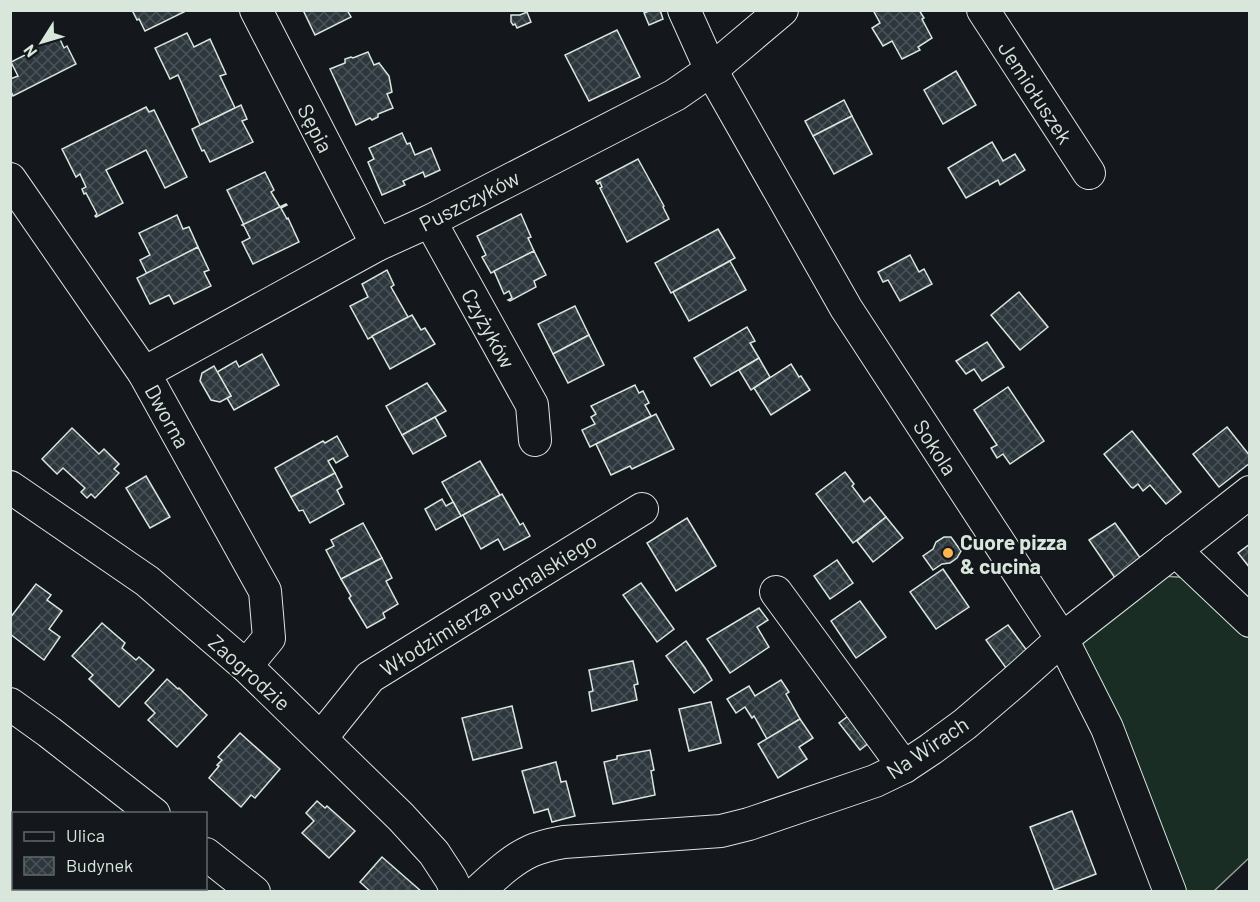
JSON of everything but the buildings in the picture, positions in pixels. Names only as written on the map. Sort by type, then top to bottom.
[{"type":"street","name":"Sępia","points":[[256,10],[376,245]]},
{"type":"street","name":"Sokola","points":[[684,10],[711,70],[846,308],[1062,639],[1107,728],[1170,891]]},
{"type":"street","name":"Puszczyków","points":[[144,373],[376,245],[430,221],[675,95],[711,70],[782,10]]},
{"type":"street","name":"Jemiołuszek","points":[[983,10],[1089,173]]},
{"type":"street","name":"Dworna","points":[[10,179],[144,373],[265,591],[269,638],[246,666]]},
{"type":"street","name":"Czyżyków","points":[[430,221],[532,405],[535,440]]},
{"type":"street","name":"Zaogrodzie","points":[[10,487],[147,581],[246,666],[401,817],[434,853],[457,891]]},
{"type":"street","name":"Na Wirach","points":[[477,891],[520,857],[547,845],[721,831],[749,824],[875,781],[904,767],[965,724],[1062,639],[1250,492]]},
{"type":"street","name":"Włodzimierza Puchalskiego","points":[[321,738],[370,677],[642,509]]},
{"type":"street","points":[[1175,550],[1250,621]]},
{"type":"street","points":[[776,592],[904,767]]},
{"type":"street","points":[[10,704],[153,812]]},
{"type":"street","points":[[207,855],[254,891]]},
{"type":"green space","points":[[1163,576],[1192,578],[1249,633],[1249,858],[1214,891],[1180,891],[1079,643]]},
{"type":"place","name":"Cuore pizza & cucina","points":[[948,553]]}]
